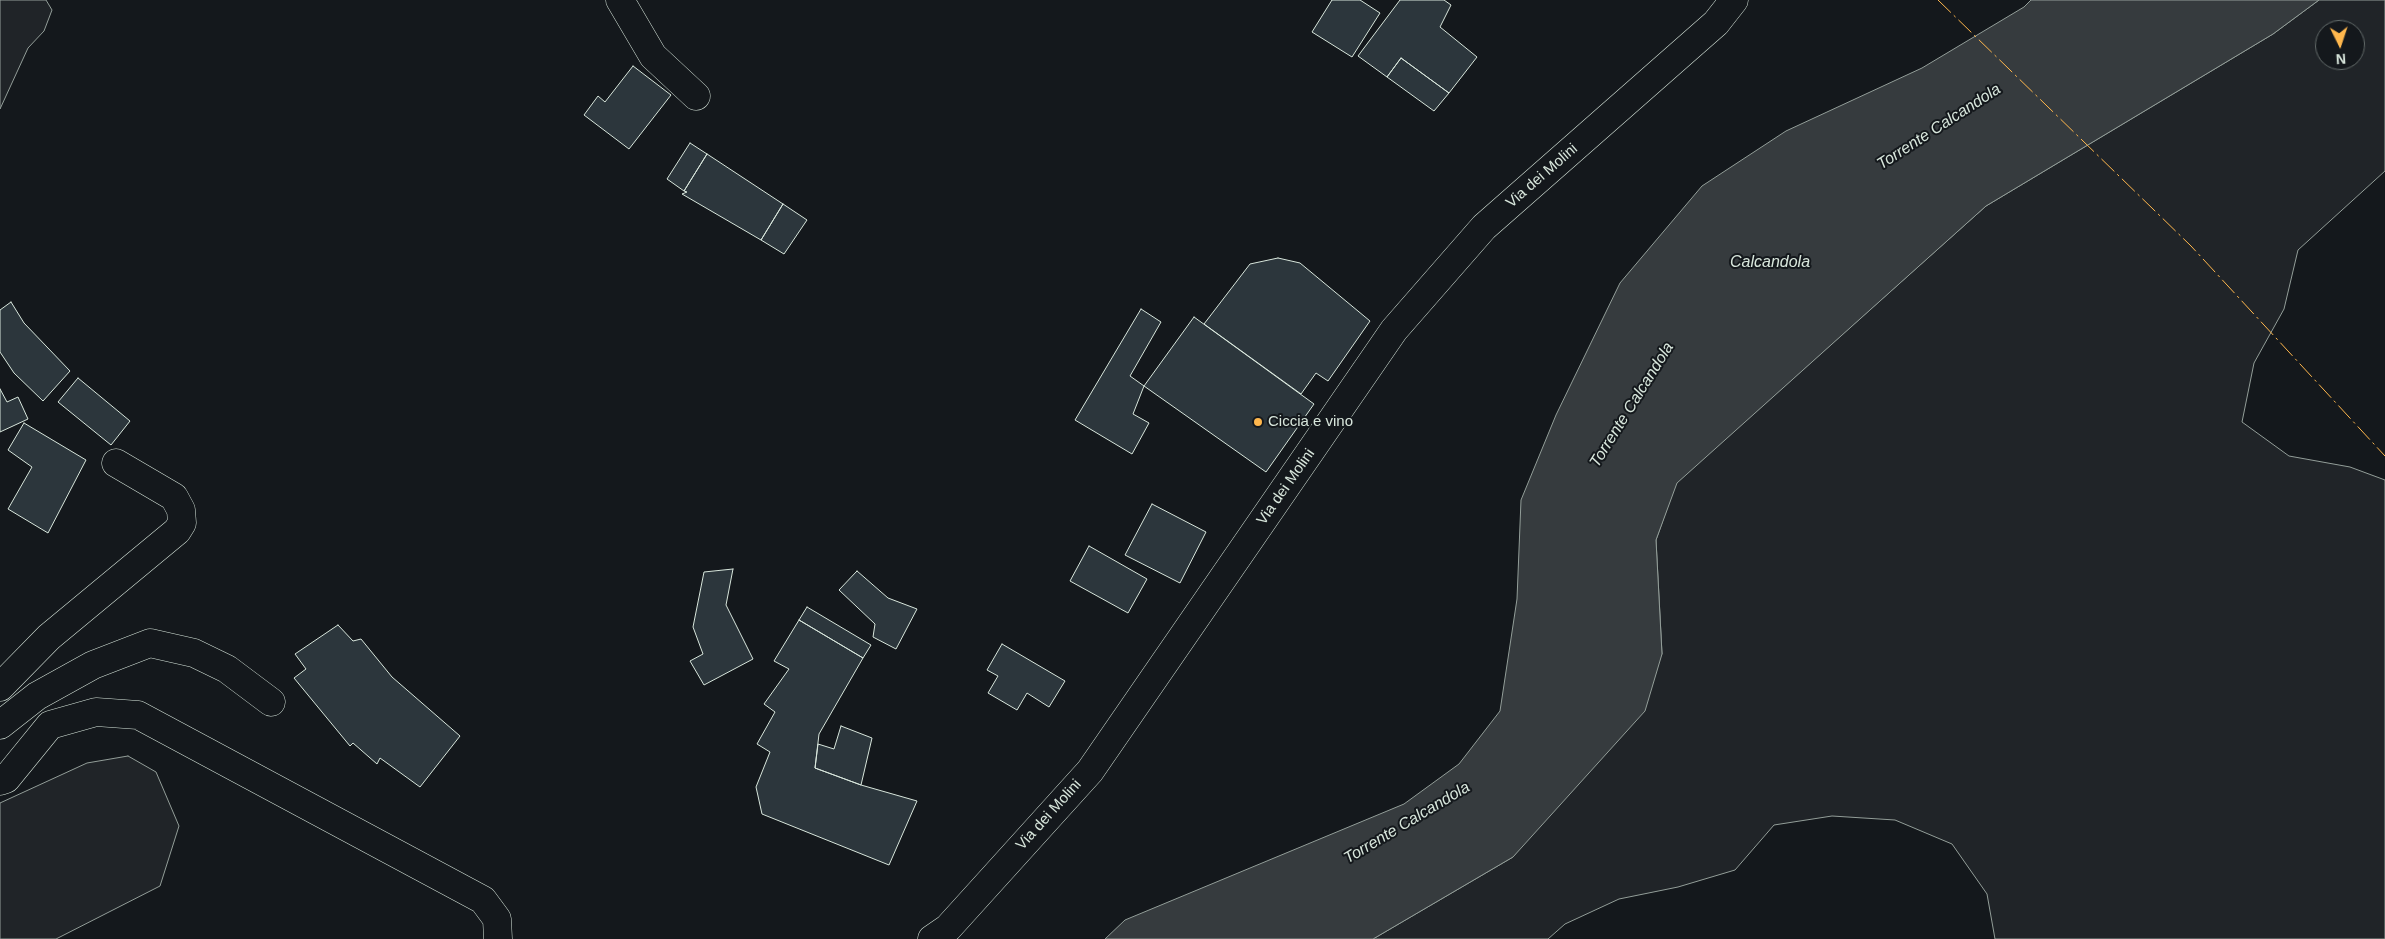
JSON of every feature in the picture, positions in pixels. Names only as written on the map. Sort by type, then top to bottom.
[{"type":"street","points":[[620,0],[653,56],[696,96]]},
{"type":"street","name":"Via dei Molini","points":[[932,939],[948,928],[1090,771],[1394,330],[1484,227],[1716,23],[1734,0]]},
{"type":"street","points":[[0,687],[49,637],[177,531],[182,522],[181,510],[174,497],[116,463]]},
{"type":"street","points":[[0,725],[38,696],[93,664],[150,644],[194,653],[227,669],[271,702]]},
{"type":"street","points":[[2,782],[50,725],[96,712],[138,715],[269,783],[483,900],[497,920],[498,939]]},
{"type":"shaded area","points":[[0,0],[46,0],[52,10],[44,31],[28,48],[0,109]]},
{"type":"shaded area","points":[[2319,0],[2385,0],[2385,171],[2298,250],[2284,309],[2254,363],[2242,422],[2289,456],[2350,467],[2385,480],[2385,939],[1995,939],[1987,894],[1952,844],[1895,820],[1832,816],[1774,825],[1735,870],[1678,887],[1619,899],[1565,924],[1548,939],[1373,939],[1513,857],[1662,654],[1656,540],[1676,483],[1986,206],[2273,34]]},
{"type":"shaded area","points":[[128,756],[156,772],[179,826],[160,886],[56,939],[0,939],[0,803],[87,763]]},
{"type":"water","name":"Calcandola","points":[[2031,0],[2319,0],[2273,34],[1986,206],[1677,483],[1656,540],[1662,654],[1645,711],[1513,857],[1373,939],[1105,939],[1125,920],[1404,804],[1459,764],[1500,711],[1517,599],[1521,500],[1556,415],[1620,283],[1702,186],[1786,131],[1922,68],[2024,7]]},
{"type":"building","points":[[1332,0],[1360,0],[1380,13],[1352,57],[1312,32]]},
{"type":"building","points":[[1400,0],[1444,0],[1451,5],[1440,27],[1477,57],[1449,93],[1401,58],[1387,77],[1358,56]]},
{"type":"building","points":[[1401,58],[1449,93],[1434,111],[1387,77]]},
{"type":"building","points":[[633,66],[671,95],[629,149],[584,115],[598,96],[605,102]]},
{"type":"building","points":[[690,143],[707,154],[684,191],[667,179]]},
{"type":"building","points":[[707,154],[783,204],[761,240],[682,194],[687,192],[684,191]]},
{"type":"building","points":[[783,204],[807,220],[784,254],[761,240]]},
{"type":"building","points":[[1278,258],[1300,263],[1370,321],[1328,381],[1316,373],[1301,394],[1204,324],[1250,264]]},
{"type":"building","points":[[11,302],[24,323],[70,371],[43,401],[14,373],[0,352],[0,310]]},
{"type":"building","points":[[1141,309],[1161,322],[1130,376],[1144,386],[1133,414],[1149,423],[1132,454],[1075,420]]},
{"type":"building","points":[[1194,317],[1314,404],[1266,472],[1144,386]]},
{"type":"building","points":[[78,378],[130,421],[111,445],[58,402]]},
{"type":"building","points":[[0,389],[7,402],[18,397],[28,419],[0,432]]},
{"type":"building","points":[[24,423],[86,460],[48,533],[8,509],[32,467],[8,450]]},
{"type":"building","points":[[1152,504],[1206,532],[1180,583],[1125,555]]},
{"type":"building","points":[[1089,546],[1147,579],[1128,613],[1070,581]]},
{"type":"building","points":[[733,569],[726,605],[753,659],[704,685],[690,661],[703,654],[693,627],[704,572]]},
{"type":"building","points":[[857,571],[888,598],[917,609],[896,649],[873,637],[875,624],[839,590]]},
{"type":"building","points":[[807,607],[871,645],[863,658],[799,620]]},
{"type":"building","points":[[799,620],[863,658],[819,734],[815,768],[861,785],[917,801],[889,865],[762,814],[756,787],[770,752],[757,744],[775,712],[764,704],[789,669],[774,661]]},
{"type":"building","points":[[338,625],[353,641],[361,639],[392,677],[460,736],[420,787],[380,758],[377,764],[353,743],[350,746],[294,678],[306,669],[295,654]]},
{"type":"building","points":[[1002,644],[1065,681],[1049,707],[1027,693],[1017,710],[988,693],[998,676],[987,670]]},
{"type":"building","points":[[841,726],[872,738],[861,785],[815,768],[818,744],[834,749]]},
{"type":"power","points":[[1938,0],[2191,246],[2385,456]]},
{"type":"place","name":"Ciccia e vino","points":[[1258,422]]},
{"type":"water label","name":"Torrente Calcandola","points":[[1939,127]]},
{"type":"water label","name":"Torrente Calcandola","points":[[1632,405]]},
{"type":"water label","name":"Torrente Calcandola","points":[[1407,823]]}]
